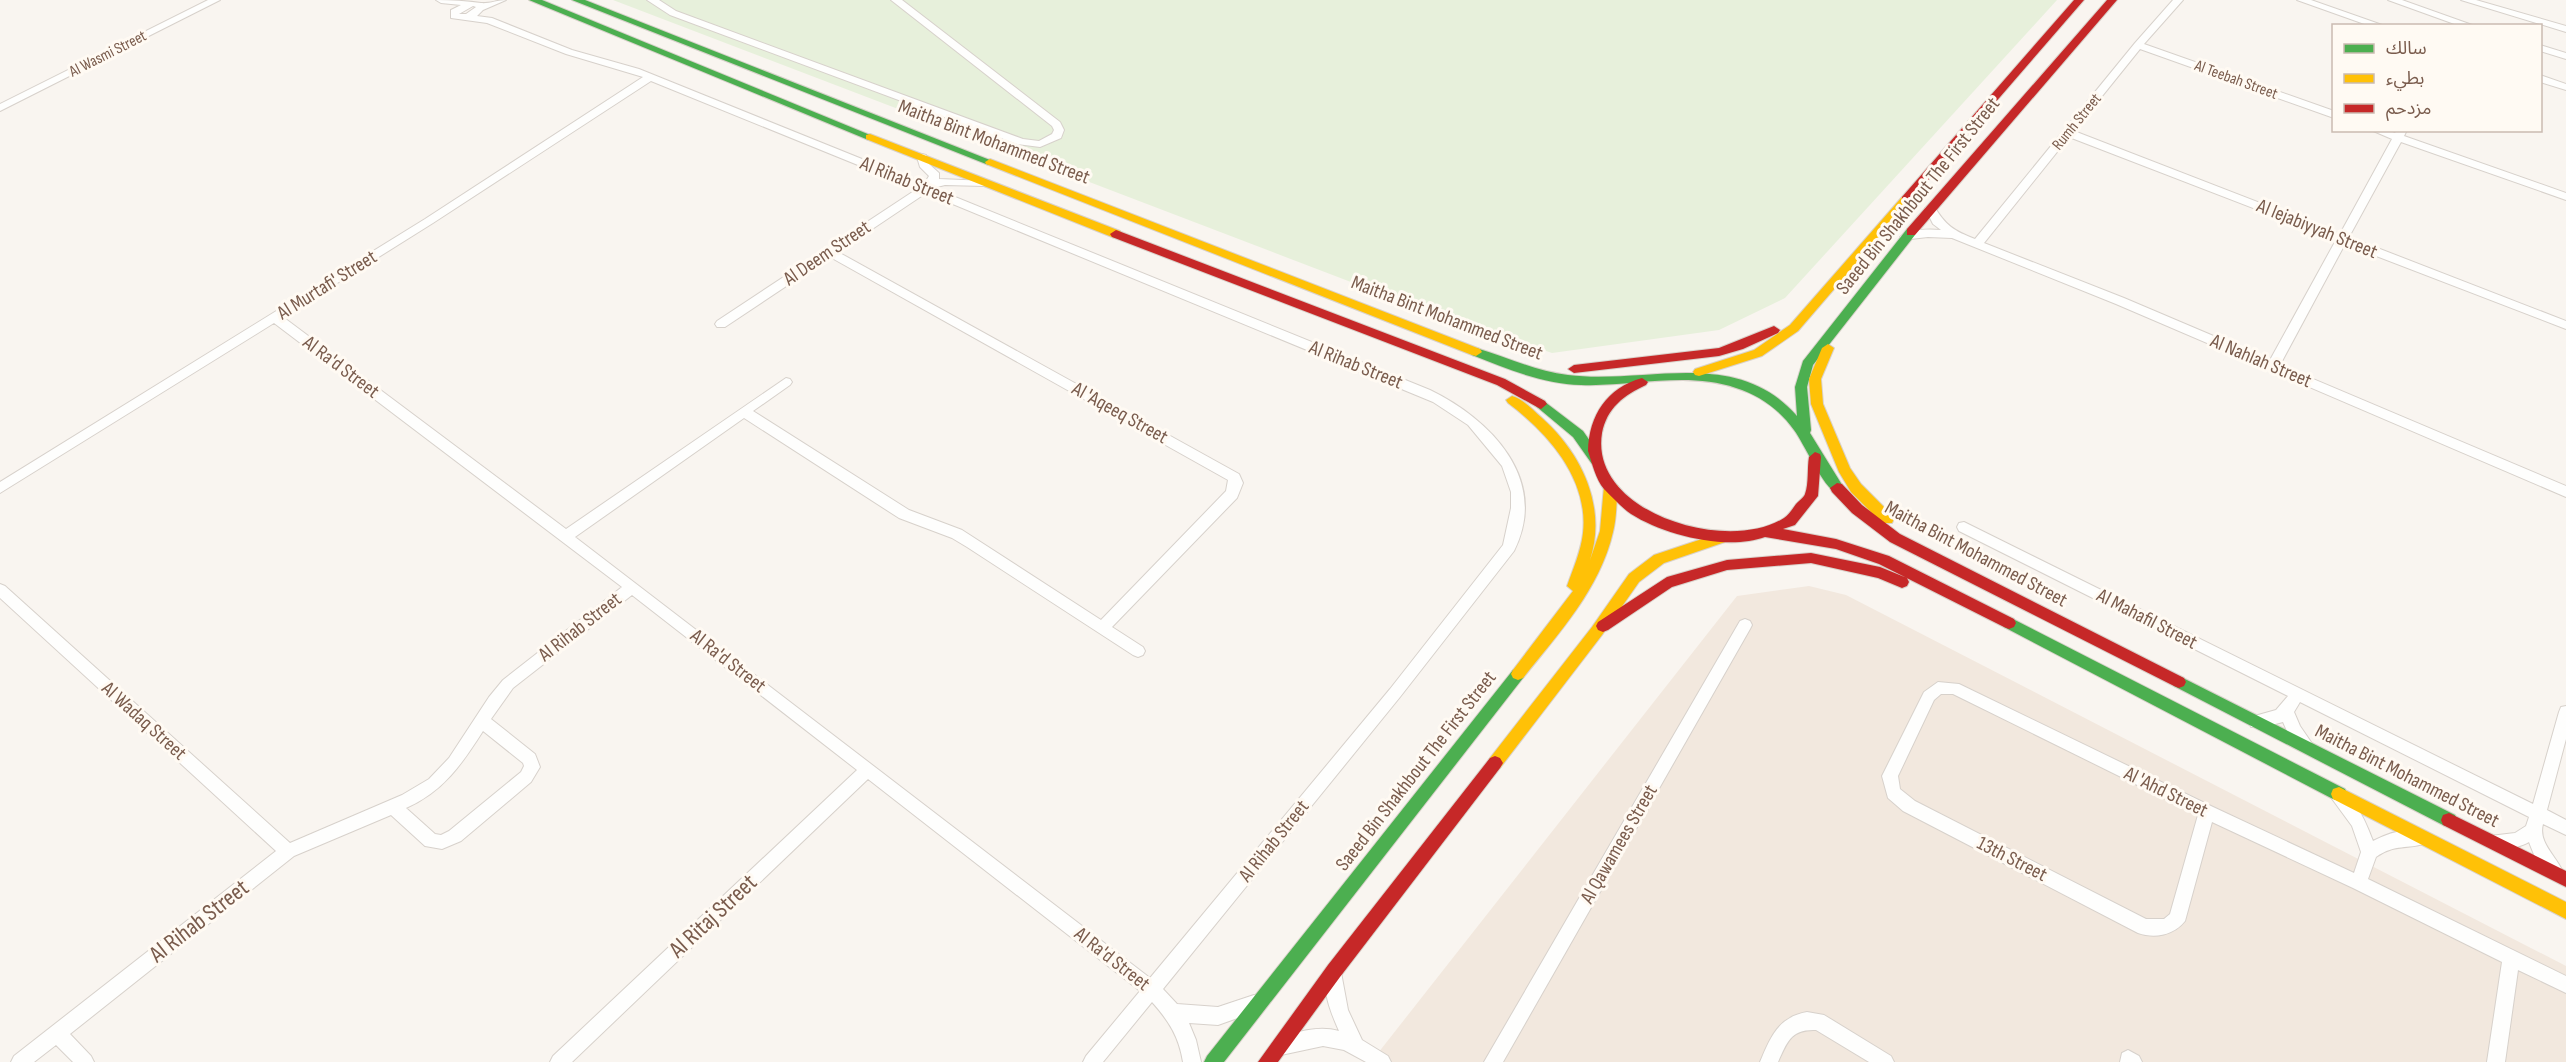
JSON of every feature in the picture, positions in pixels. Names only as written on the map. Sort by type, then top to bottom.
[{"type":"main road","name":"Maitha Bint Mohammed Street","points":[[534,0],[984,183],[1501,382],[1551,410],[1576,431],[1597,461]]},
{"type":"main road","name":"Maitha Bint Mohammed Street","points":[[577,0],[1521,370],[1554,378],[1588,381],[1692,374],[1719,378],[1759,393],[1792,417],[1807,435],[1815,456],[1838,491],[1873,524],[1895,538],[2565,879]]},
{"type":"main road","name":"Saeed Bin Shakhbout The First Street","points":[[1692,374],[1727,365],[1758,353],[1784,337],[2079,0]]},
{"type":"main road","name":"Saeed Bin Shakhbout The First Street","points":[[1807,435],[1799,391],[1802,372],[1818,346],[1834,330],[1930,208],[2112,0]]},
{"type":"main road","points":[[1469,349],[1548,367],[1593,368],[1719,352],[1757,339],[1804,315]]},
{"type":"main road","points":[[1834,330],[1819,368],[1815,391],[1817,404],[1835,450],[1856,488],[1872,506],[1914,539],[1985,575],[2016,599]]},
{"type":"main road","points":[[1453,363],[1545,424],[1556,436],[1573,466],[1587,500],[1590,530],[1566,611]]},
{"type":"main road","points":[[1659,376],[1633,384],[1612,398],[1599,416],[1593,438],[1597,461],[1611,486],[1624,501],[1660,523],[1681,531],[1720,538],[1752,536],[1767,532],[1792,519],[1809,501],[1817,479],[1815,456]]},
{"type":"main road","name":"Saeed Bin Shakhbout The First Street","points":[[1214,1062],[1566,611],[1599,556],[1606,535],[1611,486]]},
{"type":"main road","points":[[1767,532],[1814,538],[1872,554],[2566,912]]},
{"type":"main road","points":[[1267,1062],[1334,971],[1597,631],[1620,591],[1647,565],[1664,556],[1720,538]]},
{"type":"main road","points":[[1597,631],[1654,590],[1695,573],[1727,565],[1811,558],[1880,573],[1994,625],[2027,632]]},
{"type":"street","name":"Al Wasmi Street","points":[[0,108],[215,0]]},
{"type":"street","points":[[458,16],[459,8],[501,0]]},
{"type":"street","points":[[652,0],[673,13],[1025,144],[1045,143],[1057,136],[1059,130],[1056,124],[896,0]]},
{"type":"street","name":"Rumh Street","points":[[1977,244],[2138,45],[2178,0]]},
{"type":"street","points":[[2302,0],[2375,24]]},
{"type":"street","points":[[2393,0],[2465,24]]},
{"type":"street","points":[[2466,0],[2515,24]]},
{"type":"street","points":[[442,1],[476,4],[489,20]]},
{"type":"street","points":[[442,1],[458,16]]},
{"type":"street","name":"Al Rihab Street","points":[[458,16],[489,20],[569,52],[650,77],[929,186],[1433,396],[1471,421],[1510,463],[1518,490],[1518,519],[1509,547],[1395,693],[1092,1062]]},
{"type":"street","points":[[2566,29],[2545,39],[2566,56]]},
{"type":"street","name":"Al Teebah Street","points":[[2138,45],[2332,114]]},
{"type":"street","name":"Al Murtafi' Street","points":[[0,488],[429,221],[650,77]]},
{"type":"street","points":[[2542,78],[2566,87]]},
{"type":"street","name":"Al Iejabiyyah Street","points":[[2069,133],[2566,325]]},
{"type":"street","points":[[2273,366],[2400,134],[2566,197]]},
{"type":"street","points":[[922,157],[924,165],[935,175],[929,186]]},
{"type":"street","points":[[929,186],[949,181],[984,183]]},
{"type":"street","name":"Al Deem Street","points":[[722,324],[929,186]]},
{"type":"street","name":"Al Nahlah Street","points":[[1930,208],[1937,222],[1954,235],[2273,366],[2566,492]]},
{"type":"street","name":"Al Nahlah Street","points":[[1906,237],[1928,233],[1954,235]]},
{"type":"street","name":"Al 'Aqeeq Street","points":[[829,252],[1234,477],[1236,483],[1232,494],[1103,627]]},
{"type":"street","name":"Al Ra'd Street","points":[[275,317],[632,587],[1151,989],[1176,1013],[1185,1030],[1192,1062]]},
{"type":"street","points":[[565,537],[786,382]]},
{"type":"street","points":[[745,412],[904,514],[957,534],[1138,651]]},
{"type":"street","name":"Al Mahafil Street","points":[[1964,527],[2566,828]]},
{"type":"street","name":"Al Rihab Street","points":[[20,1062],[288,851],[421,793],[445,774],[465,749],[508,684],[632,587]]},
{"type":"street","name":"Al Wadaq Street","points":[[0,590],[288,851]]},
{"type":"street","name":"Al Qawamees Street","points":[[1493,1062],[1745,625]]},
{"type":"street","name":"13th Street","points":[[1975,698],[1946,687],[1932,691],[1890,776],[1893,793],[1909,806],[2144,927],[2169,926],[2179,915],[2207,812]]},
{"type":"street","points":[[2256,722],[2273,719],[2287,713],[2297,694]]},
{"type":"street","name":"Al 'Ahd Street","points":[[1975,698],[2566,985]]},
{"type":"street","points":[[2565,879],[2541,853],[2533,831],[2566,712]]},
{"type":"street","points":[[2287,713],[2294,730],[2306,746]]},
{"type":"street","points":[[393,807],[431,841],[442,842],[454,836],[526,777],[532,767],[530,759],[482,721]]},
{"type":"street","name":"Al Ritaj Street","points":[[559,1062],[867,770]]},
{"type":"street","points":[[2337,794],[2358,822],[2369,852]]},
{"type":"street","points":[[2491,841],[2517,840],[2533,831]]},
{"type":"street","points":[[2360,883],[2369,852],[2379,844],[2393,839],[2426,839]]},
{"type":"street","points":[[2496,1062],[2511,958]]},
{"type":"street","points":[[1334,971],[1339,1013],[1355,1044]]},
{"type":"street","points":[[1176,1013],[1218,1016],[1239,1011],[1259,1002]]},
{"type":"street","points":[[1769,1062],[1783,1032],[1797,1021],[1807,1020],[1818,1021],[1885,1062]]},
{"type":"street","points":[[57,1033],[85,1062]]},
{"type":"street","points":[[1278,1047],[1323,1037],[1337,1037],[1355,1044],[1382,1062]]},
{"type":"shaded area","points":[[1809,586],[1846,595],[2566,966],[2566,1062],[1371,1062],[1737,596]]},
{"type":"green space","points":[[613,0],[2057,0],[1785,298],[1719,330],[1552,353],[1398,300]]},
{"type":"traffic: fast","points":[[534,0],[870,137]]},
{"type":"traffic: fast","points":[[577,0],[990,162]]},
{"type":"traffic: fast","points":[[1805,430],[1801,387],[1807,364],[1911,232]]},
{"type":"traffic: fast","points":[[1476,352],[1527,371],[1567,380],[1607,381],[1686,377],[1712,378],[1737,383],[1761,393],[1791,417],[1837,488]]},
{"type":"traffic: fast","points":[[1541,404],[1578,434],[1597,461]]},
{"type":"traffic: fast","points":[[2009,623],[2339,794]]},
{"type":"traffic: fast","points":[[1213,1062],[1518,674]]},
{"type":"traffic: fast","points":[[2179,682],[2449,820]]},
{"type":"traffic: slow","points":[[870,137],[1116,234]]},
{"type":"traffic: slow","points":[[990,162],[1476,352]]},
{"type":"traffic: slow","points":[[1699,372],[1758,353],[1794,328],[1906,199]]},
{"type":"traffic: slow","points":[[1828,348],[1815,379],[1817,404],[1844,469],[1856,488],[1887,519]]},
{"type":"traffic: slow","points":[[1512,400],[1527,411],[1555,439],[1567,455],[1585,491],[1590,529],[1586,550],[1574,586]]},
{"type":"traffic: slow","points":[[1518,674],[1580,592],[1599,556],[1607,531],[1611,486]]},
{"type":"traffic: slow","points":[[1495,763],[1597,631],[1634,578],[1659,559],[1720,538]]},
{"type":"traffic: slow","points":[[2339,794],[2566,911]]},
{"type":"traffic: jam","points":[[1906,199],[2079,0]]},
{"type":"traffic: jam","points":[[1911,232],[2112,0]]},
{"type":"traffic: jam","points":[[1116,234],[1501,382],[1541,404]]},
{"type":"traffic: jam","points":[[1574,369],[1719,352],[1739,346],[1774,330]]},
{"type":"traffic: jam","points":[[1642,382],[1618,395],[1601,415],[1594,451],[1607,484],[1635,510],[1673,528],[1715,536],[1756,534],[1790,521],[1811,496],[1815,457]]},
{"type":"traffic: jam","points":[[1837,488],[1857,509],[1895,538],[2179,682]]},
{"type":"traffic: jam","points":[[1767,532],[1836,544],[1884,560],[2009,623]]},
{"type":"traffic: jam","points":[[1603,626],[1667,583],[1727,565],[1811,558],[1880,573],[1902,582]]},
{"type":"traffic: jam","points":[[1267,1062],[1334,971],[1495,763]]},
{"type":"traffic: jam","points":[[2449,820],[2566,879]]}]
